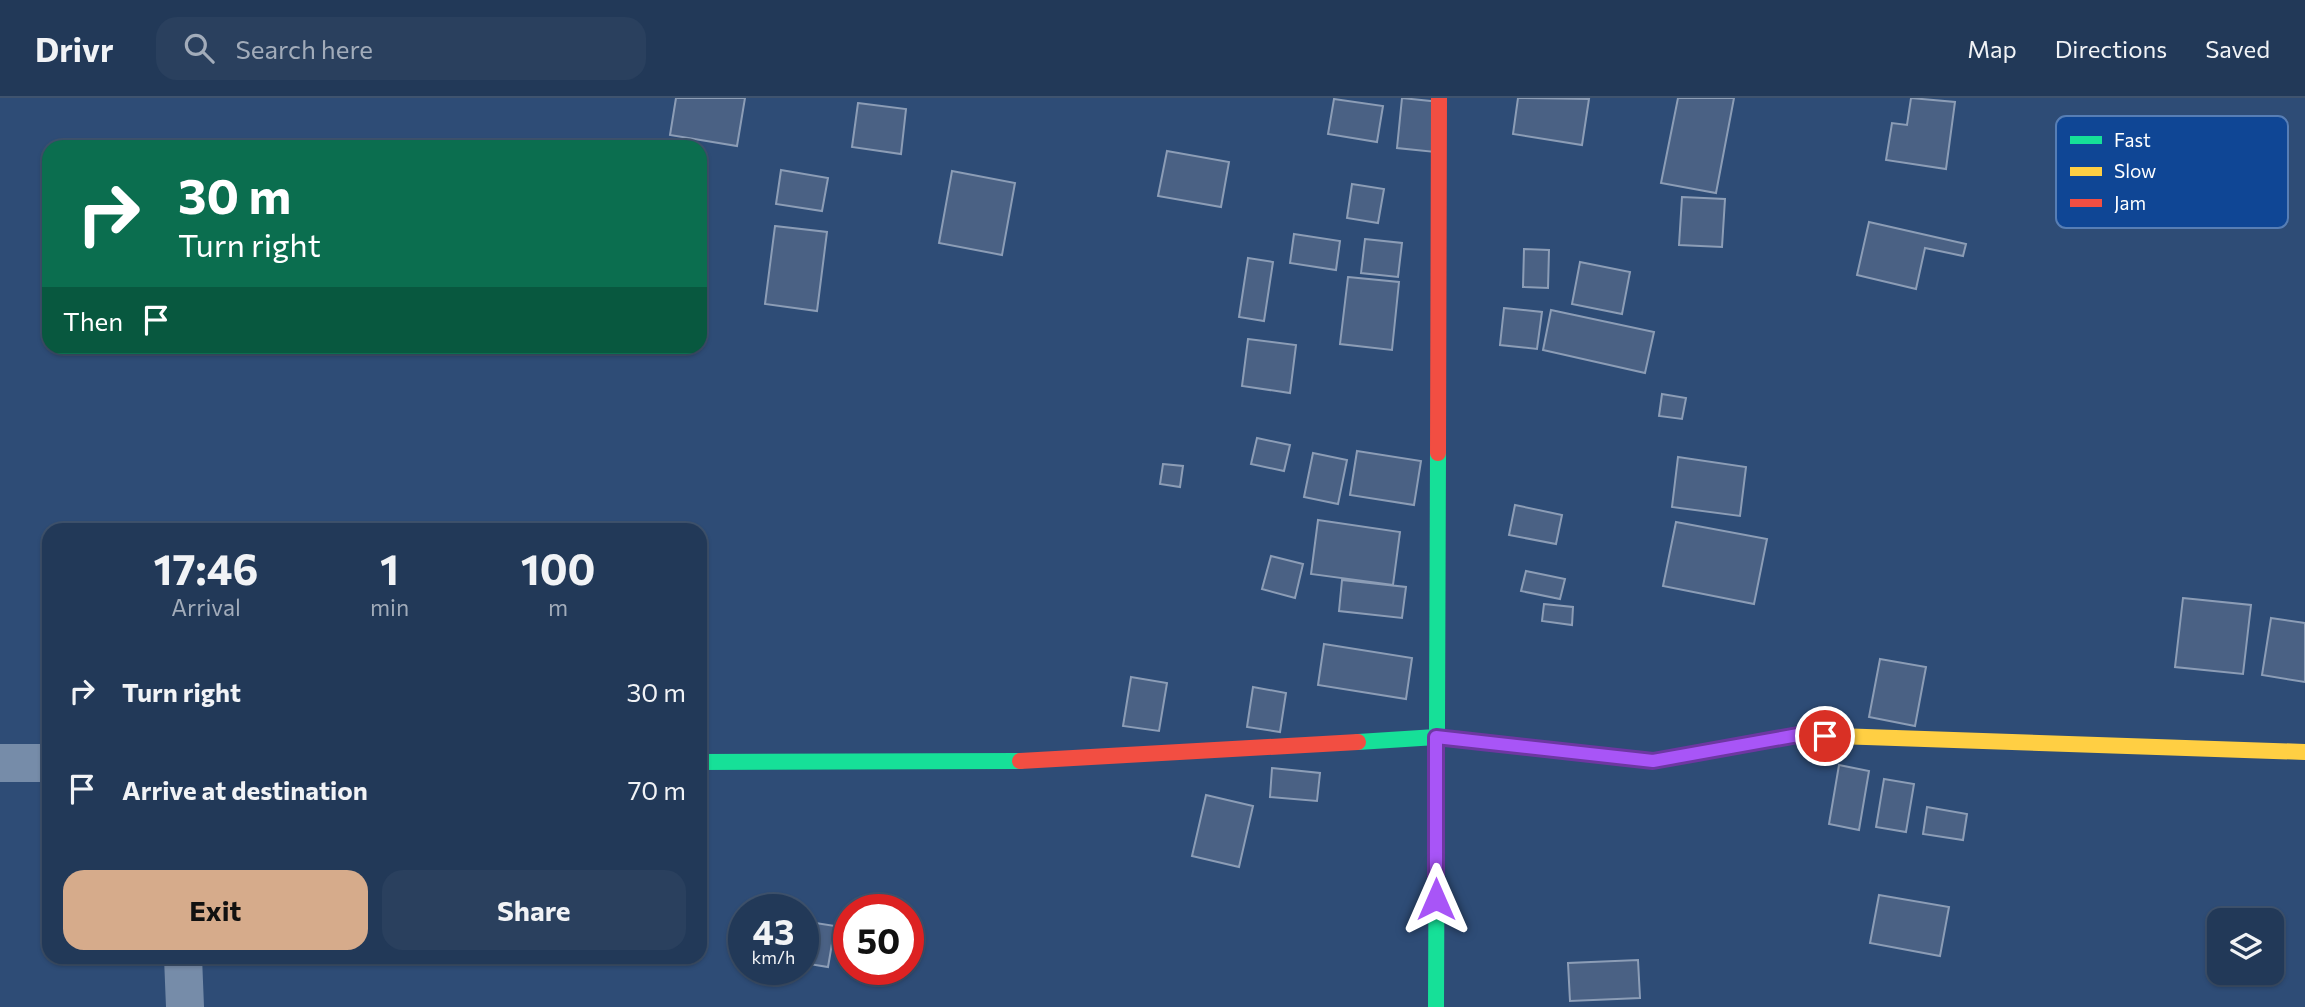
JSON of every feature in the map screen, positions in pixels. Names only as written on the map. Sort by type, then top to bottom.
[{"type":"street","points":[[1436,1007],[1439,98]]},
{"type":"street","points":[[707,762],[1004,762],[1436,737],[1653,761],[1798,735],[2305,752]]},
{"type":"street","points":[[0,763],[42,763]]},
{"type":"street","points":[[183,964],[185,1007]]},
{"type":"building","points":[[676,98],[745,98],[737,146],[670,135]]},
{"type":"building","points":[[1402,98],[1440,102],[1435,152],[1397,148]]},
{"type":"building","points":[[1518,98],[1589,99],[1582,145],[1513,134]]},
{"type":"building","points":[[1678,98],[1734,98],[1716,193],[1661,183]]},
{"type":"building","points":[[1911,98],[1955,102],[1946,169],[1886,160],[1892,123],[1907,125]]},
{"type":"building","points":[[1334,99],[1383,106],[1377,142],[1328,134]]},
{"type":"building","points":[[858,103],[906,109],[901,154],[852,147]]},
{"type":"building","points":[[1167,151],[1229,162],[1221,207],[1158,196]]},
{"type":"building","points":[[781,170],[828,178],[822,211],[776,204]]},
{"type":"building","points":[[952,171],[1015,183],[1002,255],[939,243]]},
{"type":"building","points":[[1352,184],[1384,189],[1378,223],[1347,218]]},
{"type":"building","points":[[1682,197],[1725,199],[1722,247],[1679,245]]},
{"type":"building","points":[[1869,222],[1966,244],[1963,256],[1925,248],[1916,289],[1857,275]]},
{"type":"building","points":[[775,226],[827,232],[817,311],[765,304]]},
{"type":"building","points":[[1294,234],[1340,241],[1336,270],[1290,263]]},
{"type":"building","points":[[1365,239],[1402,243],[1398,277],[1361,273]]},
{"type":"building","points":[[1524,249],[1549,250],[1548,288],[1523,287]]},
{"type":"building","points":[[1248,258],[1273,262],[1264,321],[1239,317]]},
{"type":"building","points":[[1580,262],[1630,272],[1622,314],[1572,304]]},
{"type":"building","points":[[1348,277],[1399,282],[1392,350],[1340,344]]},
{"type":"building","points":[[1504,308],[1542,312],[1537,349],[1500,345]]},
{"type":"building","points":[[1551,310],[1654,332],[1645,373],[1543,350]]},
{"type":"building","points":[[1248,339],[1296,345],[1290,393],[1242,386]]},
{"type":"building","points":[[1662,394],[1686,398],[1682,419],[1659,416]]},
{"type":"building","points":[[1257,438],[1290,445],[1284,471],[1251,464]]},
{"type":"building","points":[[1357,451],[1421,461],[1414,505],[1350,495]]},
{"type":"building","points":[[1313,453],[1347,460],[1338,504],[1304,497]]},
{"type":"building","points":[[1678,457],[1746,467],[1740,516],[1672,507]]},
{"type":"building","points":[[1163,464],[1183,466],[1180,487],[1160,484]]},
{"type":"building","points":[[1515,505],[1562,515],[1556,544],[1509,535]]},
{"type":"building","points":[[1318,520],[1400,532],[1393,585],[1311,574]]},
{"type":"building","points":[[1676,522],[1767,539],[1754,604],[1663,586]]},
{"type":"building","points":[[1271,556],[1303,564],[1295,598],[1262,589]]},
{"type":"building","points":[[1526,571],[1565,579],[1560,599],[1521,591]]},
{"type":"building","points":[[1342,580],[1406,587],[1402,618],[1339,611]]},
{"type":"building","points":[[2183,598],[2251,605],[2243,674],[2175,667]]},
{"type":"building","points":[[1544,604],[1573,607],[1572,625],[1542,621]]},
{"type":"building","points":[[2271,618],[2305,623],[2305,682],[2262,675]]},
{"type":"building","points":[[1324,644],[1412,658],[1406,699],[1318,685]]},
{"type":"building","points":[[1880,659],[1926,667],[1915,726],[1869,717]]},
{"type":"building","points":[[1131,677],[1167,683],[1159,731],[1123,726]]},
{"type":"building","points":[[1253,687],[1286,693],[1280,732],[1247,727]]},
{"type":"building","points":[[1839,765],[1869,771],[1859,830],[1829,824]]},
{"type":"building","points":[[1272,768],[1320,773],[1317,801],[1270,797]]},
{"type":"building","points":[[1884,779],[1914,784],[1906,832],[1876,827]]},
{"type":"building","points":[[1206,795],[1253,806],[1239,867],[1192,856]]},
{"type":"building","points":[[1927,807],[1967,814],[1963,840],[1923,834]]},
{"type":"building","points":[[1879,895],[1949,907],[1940,956],[1870,943]]},
{"type":"building","points":[[819,924],[833,926],[828,967],[819,966]]},
{"type":"building","points":[[1638,960],[1640,998],[1570,1001],[1568,963]]},
{"type":"traffic: fast","points":[[1436,1007],[1438,453]]},
{"type":"traffic: fast","points":[[1358,742],[1436,737],[1653,761],[1798,735],[1837,736]]},
{"type":"traffic: fast","points":[[707,762],[1020,761]]},
{"type":"traffic: slow","points":[[1837,736],[2305,752]]},
{"type":"traffic: jam","points":[[1438,453],[1439,98]]},
{"type":"traffic: jam","points":[[1020,761],[1358,742]]},
{"type":"route","points":[[1436,899],[1436,737],[1653,761],[1798,735],[1825,736]]}]
